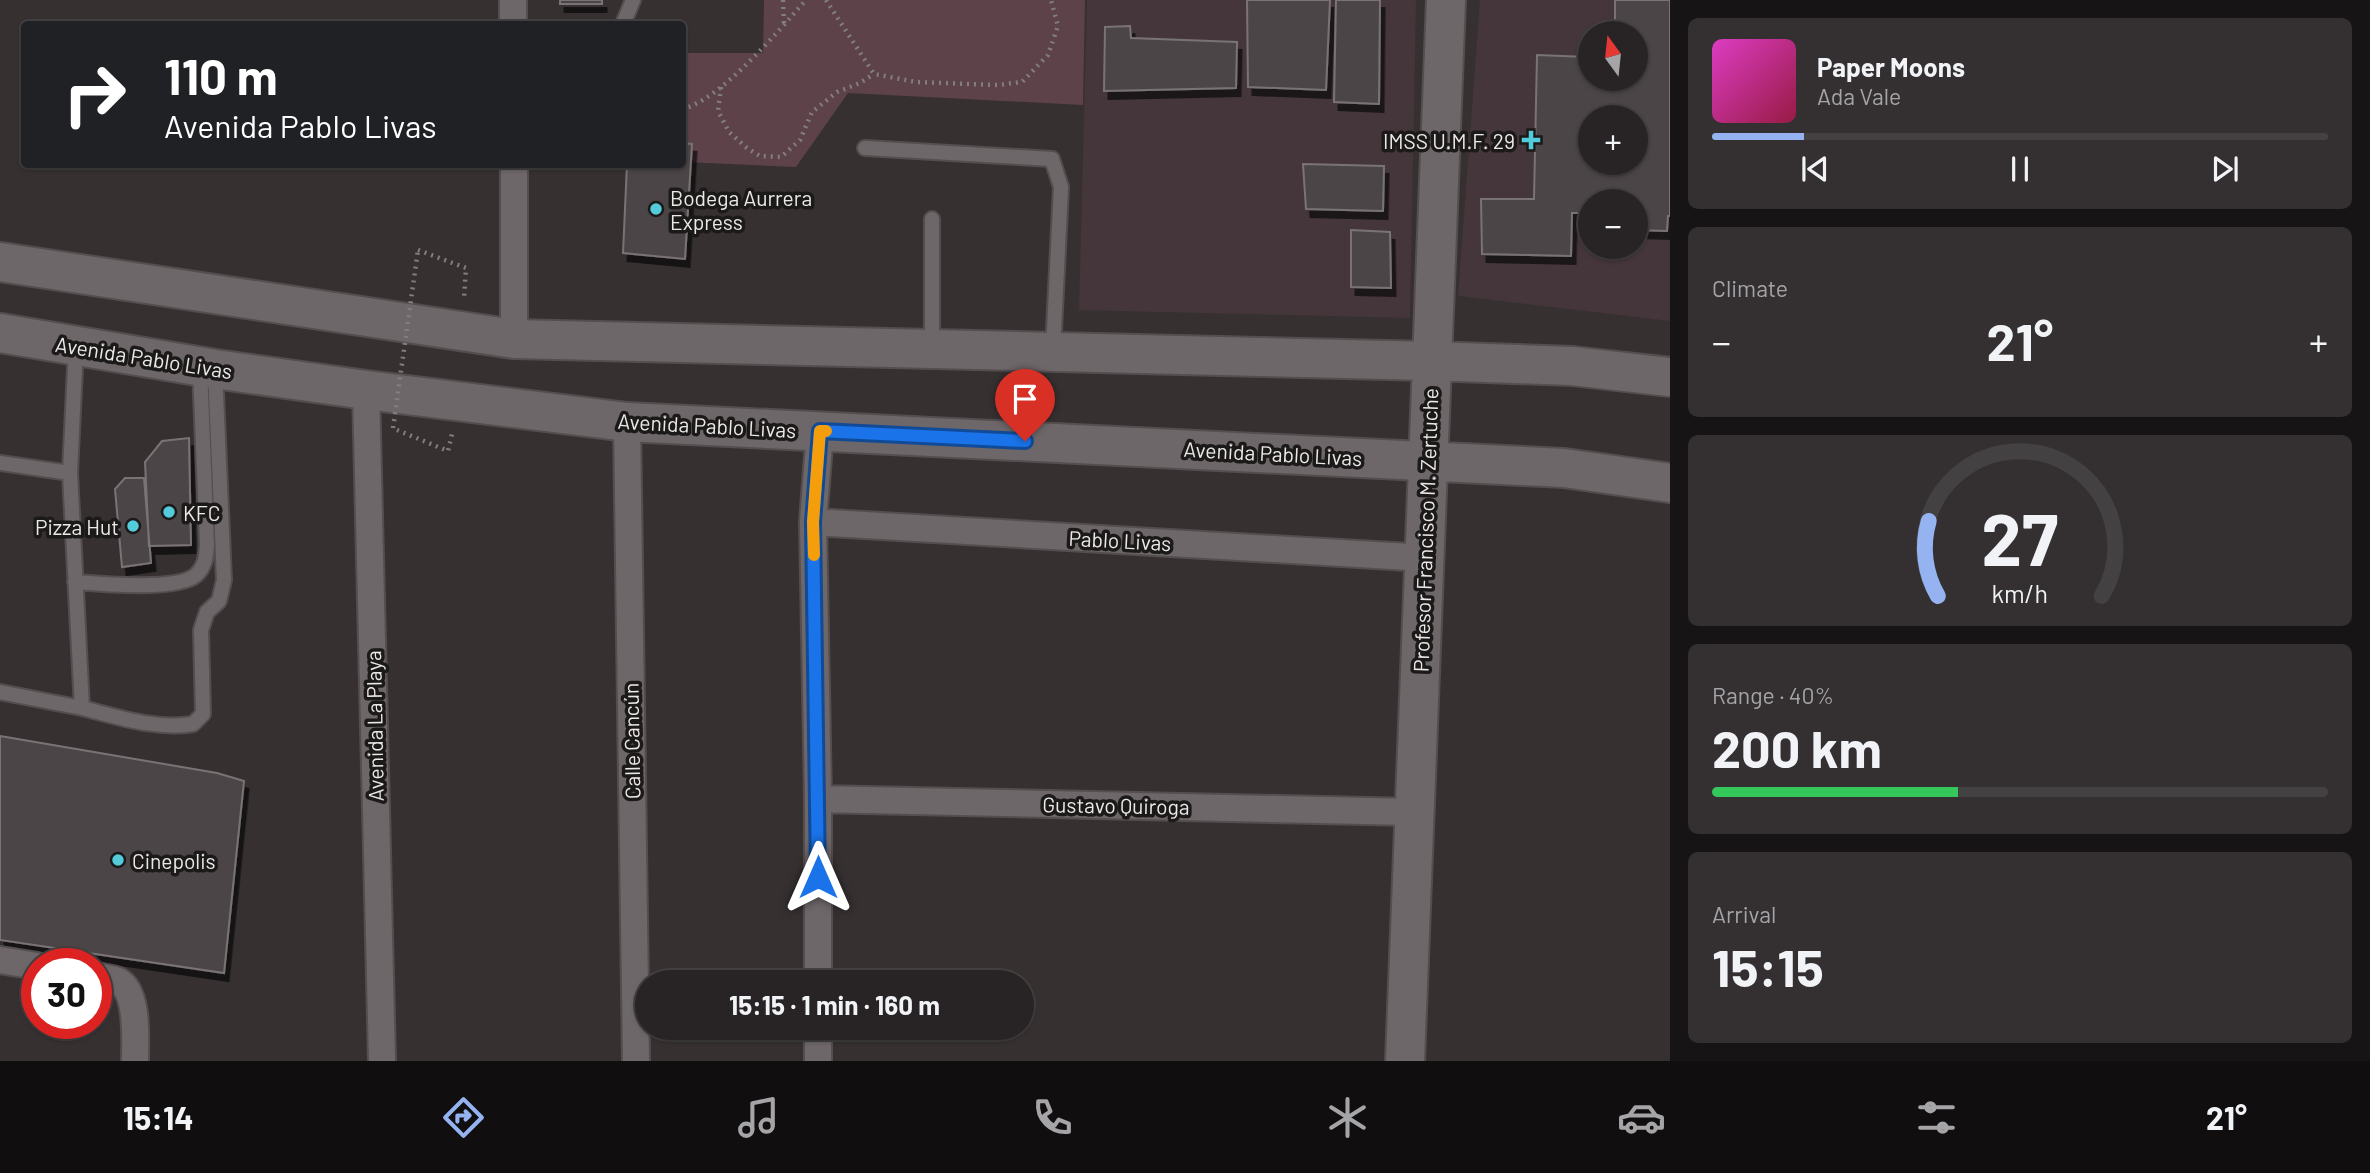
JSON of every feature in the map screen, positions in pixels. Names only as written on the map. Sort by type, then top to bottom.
[{"type":"main road","name":"Profesor Francisco M. Zertuche","points":[[1405,1061],[1446,0]]},
{"type":"main road","points":[[0,262],[514,339],[1430,361],[1572,366],[1670,377]]},
{"type":"main road","name":"Avenida Pablo Livas","points":[[0,333],[366,390],[627,422],[1564,468],[1670,483]]},
{"type":"street","points":[[513,0],[513,21]]},
{"type":"street","points":[[514,168],[514,339]]},
{"type":"street","name":"Avenida La Playa","points":[[366,390],[382,1061]]},
{"type":"street","name":"Calle Cancún","points":[[627,422],[636,1061]]},
{"type":"street","points":[[818,970],[813,522],[820,431]]},
{"type":"street","name":"Pablo Livas","points":[[813,522],[1426,558]]},
{"type":"street","name":"Gustavo Quiroga","points":[[818,799],[1413,812]]},
{"type":"street","points":[[0,960],[21,963]]},
{"type":"street","points":[[112,980],[127,989],[134,1011],[135,1061]]},
{"type":"street","points":[[818,1040],[818,1061]]},
{"type":"lane","points":[[624,21],[633,0]]},
{"type":"lane","points":[[865,148],[1052,159],[1061,187],[1053,352]]},
{"type":"lane","points":[[932,219],[932,349]]},
{"type":"lane","points":[[76,345],[70,473],[82,708]]},
{"type":"lane","points":[[75,582],[169,584],[193,578],[204,565],[208,545],[207,367]]},
{"type":"lane","points":[[0,692],[135,721],[174,726],[193,724],[203,714],[201,629],[207,612],[219,601],[224,580],[207,367]]},
{"type":"lane","points":[[0,463],[70,473]]},
{"type":"path","points":[[783,0],[784,25]]},
{"type":"path","points":[[686,108],[692,107],[720,87],[806,0]]},
{"type":"path","points":[[826,0],[874,75]]},
{"type":"path","points":[[720,87],[718,111],[729,132],[760,156],[781,157],[800,140],[812,112],[837,92],[874,75],[916,82],[997,85],[1022,82],[1048,55],[1058,26],[1051,0]]},
{"type":"path","points":[[448,451],[393,428],[418,250],[466,268]]},
{"type":"shaded area","points":[[764,0],[1085,0],[1083,105],[848,93],[796,167],[686,162],[686,53],[763,53]]},
{"type":"shaded area","points":[[1087,0],[1416,0],[1410,318],[1079,310]]},
{"type":"shaded area","name":"IMSS U.M.F. 29","points":[[1480,0],[1670,0],[1670,321],[1458,296]]},
{"type":"building","points":[[560,0],[602,0],[602,4],[560,4]]},
{"type":"building","points":[[1247,0],[1330,0],[1326,90],[1248,87]]},
{"type":"building","points":[[1336,0],[1380,0],[1379,104],[1334,102]]},
{"type":"building","points":[[1615,0],[1670,0],[1670,216],[1667,231],[1648,230],[1648,189],[1578,189],[1578,213],[1572,213],[1571,256],[1482,254],[1481,199],[1534,199],[1537,55],[1578,57],[1578,91],[1648,91],[1648,21],[1615,21]]},
{"type":"building","points":[[1130,26],[1131,38],[1237,42],[1236,88],[1104,91],[1105,27]]},
{"type":"building","name":"Bodega Aurrera Express","points":[[686,143],[692,144],[685,259],[623,253],[627,168],[686,168]]},
{"type":"building","points":[[1303,164],[1384,166],[1383,211],[1306,209]]},
{"type":"building","points":[[1351,230],[1390,232],[1391,288],[1351,287]]},
{"type":"building","name":"KFC","points":[[189,438],[191,545],[149,546],[145,462],[162,441]]},
{"type":"building","name":"Pizza Hut","points":[[125,478],[144,478],[151,563],[122,567],[115,489]]},
{"type":"building","name":"Cinepolis","points":[[0,736],[217,773],[244,781],[224,973],[112,956],[112,948],[54,948],[0,940]]},
{"type":"slow traffic","points":[[814,555],[813,522],[820,431],[826,431]]},
{"type":"place","name":"IMSS U.M.F. 29","points":[[1531,140]]},
{"type":"place","name":"Bodega Aurrera Express","points":[[656,209]]},
{"type":"place","name":"KFC","points":[[169,512]]},
{"type":"place","name":"Pizza Hut","points":[[133,526]]},
{"type":"place","name":"Cinepolis","points":[[118,860]]},
{"type":"route","points":[[818,877],[813,522],[820,431],[1025,441]]}]
